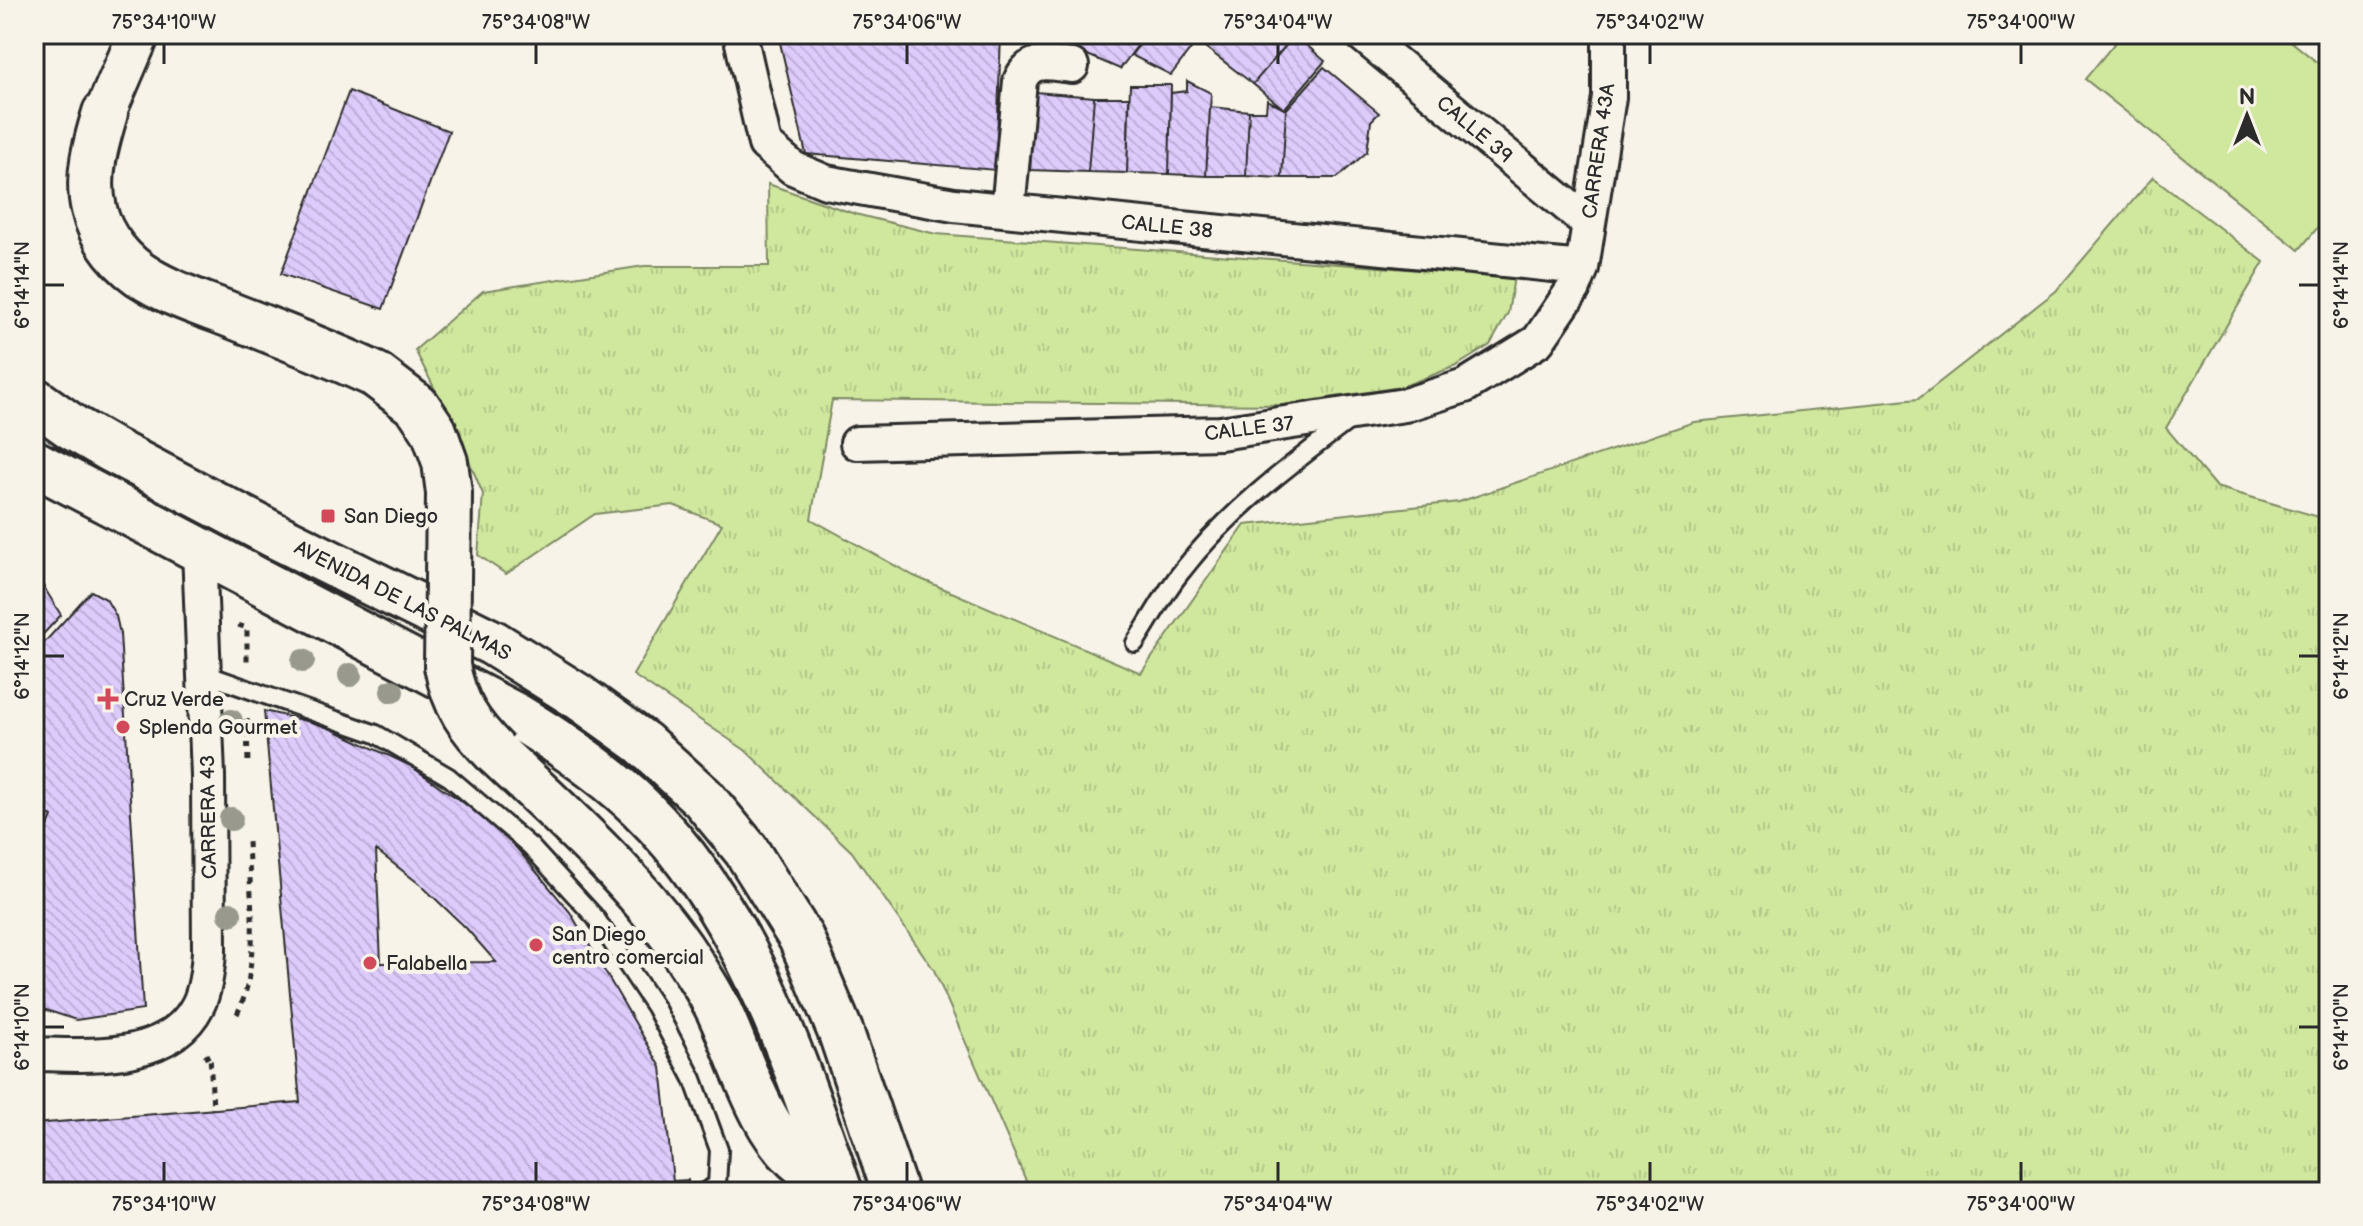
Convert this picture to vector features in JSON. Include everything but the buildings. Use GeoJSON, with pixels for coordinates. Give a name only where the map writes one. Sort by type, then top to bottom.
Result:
{"type":"FeatureCollection","features":[{"type":"Feature","properties":{"kind":"main road"},"geometry":{"type":"LineString","coordinates":[[105,113],[94,150],[94,210],[114,251],[128,265],[148,280],[191,300],[376,375],[418,407],[434,431],[445,462],[449,493],[447,641],[451,689],[461,711],[473,730],[578,829],[679,947],[718,1008],[765,1114],[784,1143],[804,1164],[838,1187]]}},
{"type":"Feature","properties":{"kind":"main road","name":"AVENIDA DE LAS PALMAS"},"geometry":{"type":"LineString","coordinates":[[34,400],[110,449],[274,535],[493,643],[579,697],[643,743],[703,798],[746,850],[801,938],[841,1033],[895,1192]]}},
{"type":"Feature","properties":{"kind":"main road"},"geometry":{"type":"LineString","coordinates":[[34,463],[518,717],[563,745],[639,806],[673,842],[709,890],[752,964],[790,1052],[838,1187]]}},
{"type":"Feature","properties":{"kind":"street"},"geometry":{"type":"LineString","coordinates":[[105,113],[139,34]]}},
{"type":"Feature","properties":{"kind":"street","name":"CALLE 38"},"geometry":{"type":"LineString","coordinates":[[740,34],[765,144],[793,168],[826,182],[954,205],[1582,268]]}},
{"type":"Feature","properties":{"kind":"street","name":"CALLE 39"},"geometry":{"type":"LineString","coordinates":[[1361,34],[1588,223]]}},
{"type":"Feature","properties":{"kind":"street","name":"CARRERA 43A"},"geometry":{"type":"LineString","coordinates":[[1582,268],[1609,97],[1609,34]]}},
{"type":"Feature","properties":{"kind":"street"},"geometry":{"type":"LineString","coordinates":[[1008,210],[1020,81],[1025,69],[1034,63],[1072,66]]}},
{"type":"Feature","properties":{"kind":"street","name":"CALLE 37"},"geometry":{"type":"LineString","coordinates":[[857,443],[1220,433],[1405,405],[1465,386],[1538,341],[1574,288],[1582,268]]}},
{"type":"Feature","properties":{"kind":"street","name":"CARRERA 43"},"geometry":{"type":"LineString","coordinates":[[34,1054],[88,1055],[145,1048],[181,1029],[198,1005],[207,975],[209,951],[205,674],[199,550]]}},
{"type":"Feature","properties":{"kind":"lane"},"geometry":{"type":"LineString","coordinates":[[1135,643],[1181,572],[1228,518],[1290,465],[1359,413]]}},
{"type":"Feature","properties":{"kind":"lane"},"geometry":{"type":"LineString","coordinates":[[205,674],[376,734],[449,777],[530,846],[595,917],[655,1007],[693,1079],[719,1150],[717,1185],[704,1192]]}},
{"type":"Feature","properties":{"kind":"path"},"geometry":{"type":"LineString","coordinates":[[198,1062],[210,1055],[213,1109]]}},
{"type":"Feature","properties":{"kind":"green space"},"geometry":{"type":"Polygon","coordinates":[[[2122,34],[2282,34],[2329,72],[2329,214],[2299,250],[2085,79],[2122,34]]]}},
{"type":"Feature","properties":{"kind":"green space"},"geometry":{"type":"Polygon","coordinates":[[[2153,177],[2264,262],[2166,428],[2216,487],[2329,520],[2329,1192],[1031,1192],[934,970],[852,852],[745,750],[633,675],[722,524],[673,505],[595,514],[506,574],[478,555],[483,494],[459,437],[415,350],[483,291],[644,266],[769,266],[768,184],[855,214],[936,234],[1514,277],[1508,313],[1490,345],[1456,366],[1401,387],[1282,405],[832,400],[811,519],[914,576],[1141,673],[1245,525],[1459,502],[1694,422],[1918,399],[2056,291],[2153,177]]]}},
{"type":"Feature","properties":{"kind":"place","name":"San Diego"},"geometry":{"type":"Point","coordinates":[328,516]}},
{"type":"Feature","properties":{"kind":"place","name":"Cruz Verde"},"geometry":{"type":"Point","coordinates":[108,699]}},
{"type":"Feature","properties":{"kind":"place","name":"Splenda Gourmet"},"geometry":{"type":"Point","coordinates":[123,727]}},
{"type":"Feature","properties":{"kind":"place","name":"San Diego centro comercial"},"geometry":{"type":"Point","coordinates":[536,945]}},
{"type":"Feature","properties":{"kind":"place","name":"Falabella"},"geometry":{"type":"Point","coordinates":[370,963]}}]}
